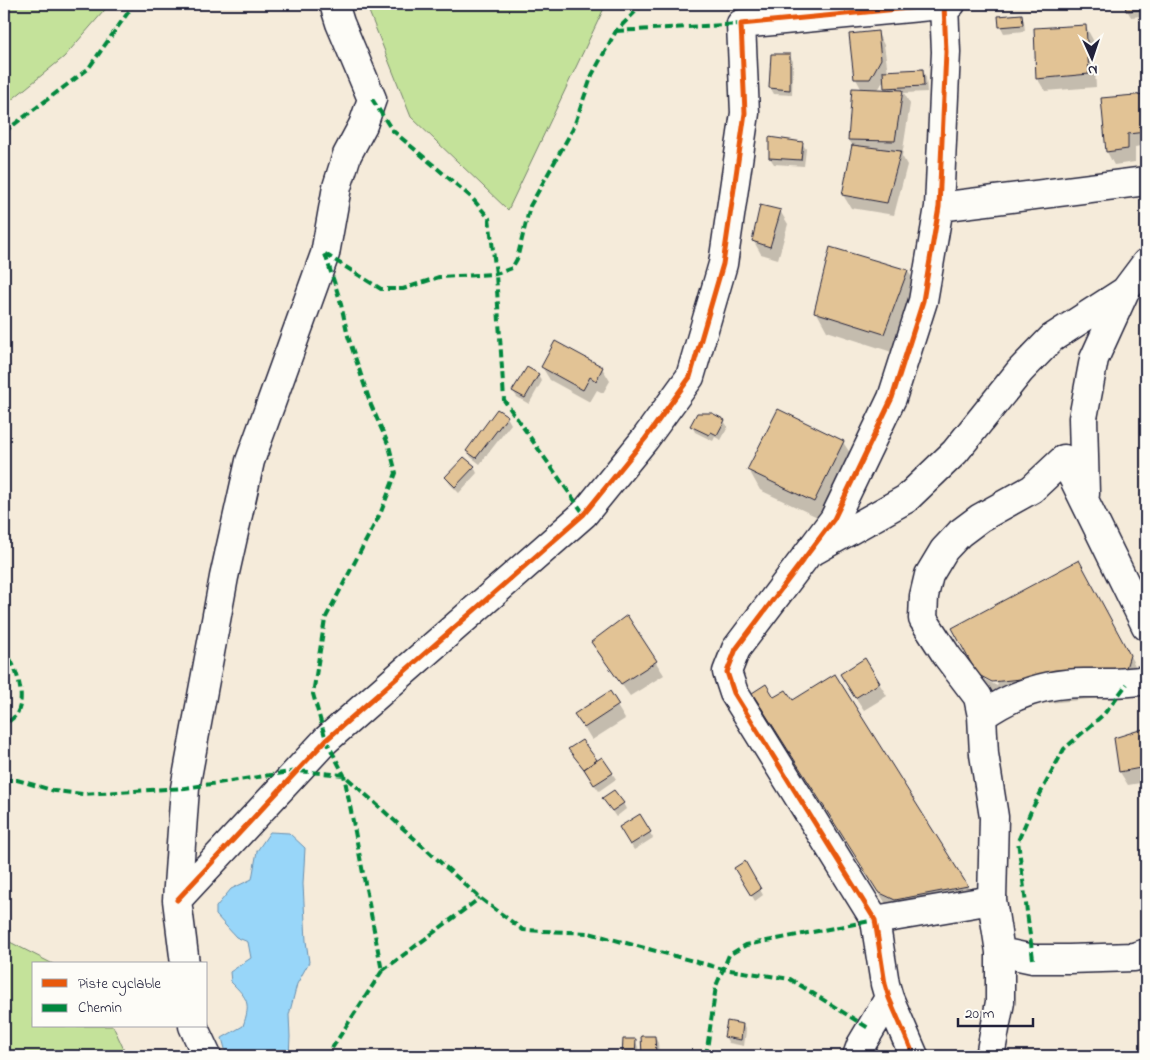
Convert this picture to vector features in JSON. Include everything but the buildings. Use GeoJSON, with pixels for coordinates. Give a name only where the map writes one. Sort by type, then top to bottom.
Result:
{"type":"FeatureCollection","features":[{"type":"Feature","properties":{"kind":"street"},"geometry":{"type":"LineString","coordinates":[[185,962],[177,900],[185,788],[224,578],[250,461],[326,254],[337,187],[347,155],[363,125],[372,99],[334,4]]}},
{"type":"Feature","properties":{"kind":"street"},"geometry":{"type":"LineString","coordinates":[[177,900],[326,740],[584,514],[645,439],[690,377],[723,264],[745,114],[741,24],[799,11],[947,4],[939,207],[923,301],[892,398],[834,518],[736,649],[727,672],[734,693],[875,920],[889,998],[914,1056]]}},
{"type":"Feature","properties":{"kind":"street"},"geometry":{"type":"LineString","coordinates":[[939,207],[1146,181]]}},
{"type":"Feature","properties":{"kind":"street"},"geometry":{"type":"LineString","coordinates":[[1085,503],[1083,418],[1094,359],[1126,291],[1146,264]]}},
{"type":"Feature","properties":{"kind":"street"},"geometry":{"type":"LineString","coordinates":[[807,554],[906,499],[955,452],[1020,371],[1052,338],[1126,291]]}},
{"type":"Feature","properties":{"kind":"street"},"geometry":{"type":"LineString","coordinates":[[990,1056],[1000,1002],[1000,952],[992,900],[994,817],[984,754],[982,716],[978,697],[947,656],[924,619],[924,596],[929,574],[944,550],[960,533],[980,518],[1032,489],[1064,459],[1146,626]]}},
{"type":"Feature","properties":{"kind":"street"},"geometry":{"type":"LineString","coordinates":[[982,716],[1016,695],[1039,688],[1082,683],[1127,684],[1146,680]]}},
{"type":"Feature","properties":{"kind":"street"},"geometry":{"type":"LineString","coordinates":[[875,920],[992,900]]}},
{"type":"Feature","properties":{"kind":"street"},"geometry":{"type":"LineString","coordinates":[[1000,952],[1033,958],[1070,959],[1134,957],[1146,953]]}},
{"type":"Feature","properties":{"kind":"street"},"geometry":{"type":"LineString","coordinates":[[857,1056],[861,1045],[889,998]]}},
{"type":"Feature","properties":{"kind":"street"},"geometry":{"type":"LineString","coordinates":[[194,1028],[207,1056]]}},
{"type":"Feature","properties":{"kind":"green space"},"geometry":{"type":"Polygon","coordinates":[[[4,4],[110,4],[64,57],[4,106],[4,4]]]}},
{"type":"Feature","properties":{"kind":"green space"},"geometry":{"type":"Polygon","coordinates":[[[366,4],[606,4],[508,210],[411,117],[366,4]]]}},
{"type":"Feature","properties":{"kind":"green space"},"geometry":{"type":"Polygon","coordinates":[[[4,939],[49,962],[32,962],[32,1028],[114,1028],[127,1056],[4,1056],[4,939]]]}},
{"type":"Feature","properties":{"kind":"water"},"geometry":{"type":"Polygon","coordinates":[[[270,832],[289,833],[305,848],[303,884],[309,962],[297,984],[289,1015],[289,1056],[227,1056],[222,1038],[243,1026],[247,1012],[244,997],[231,982],[230,972],[251,958],[248,942],[236,937],[216,915],[216,907],[231,889],[252,879],[257,851],[270,832]]]}},
{"type":"Feature","properties":{"kind":"marked path"},"geometry":{"type":"LineString","coordinates":[[4,132],[88,69],[134,4]]}},
{"type":"Feature","properties":{"kind":"marked path"},"geometry":{"type":"LineString","coordinates":[[325,254],[381,289],[403,289],[439,277],[496,274],[512,268],[517,259],[530,206],[573,129],[592,75],[616,31],[643,4]]}},
{"type":"Feature","properties":{"kind":"marked path"},"geometry":{"type":"LineString","coordinates":[[616,31],[741,24]]}},
{"type":"Feature","properties":{"kind":"marked path"},"geometry":{"type":"LineString","coordinates":[[372,99],[392,130],[471,197],[489,218],[496,274],[504,400],[584,514]]}},
{"type":"Feature","properties":{"kind":"marked path"},"geometry":{"type":"LineString","coordinates":[[325,254],[340,300],[348,336],[371,405],[389,446],[396,473],[381,512],[325,619],[313,694],[326,740],[344,775],[382,971],[327,1056]]}},
{"type":"Feature","properties":{"kind":"marked path"},"geometry":{"type":"LineString","coordinates":[[4,649],[16,672],[21,699],[16,715],[4,725]]}},
{"type":"Feature","properties":{"kind":"marked path"},"geometry":{"type":"LineString","coordinates":[[1033,959],[1018,841],[1031,811],[1064,749],[1104,714],[1127,684]]}},
{"type":"Feature","properties":{"kind":"marked path"},"geometry":{"type":"LineString","coordinates":[[4,780],[17,780],[55,791],[83,794],[185,788],[297,771],[344,775],[480,898],[523,930],[589,933],[723,969],[790,979],[870,1029]]}},
{"type":"Feature","properties":{"kind":"marked path"},"geometry":{"type":"LineString","coordinates":[[382,971],[480,898]]}},
{"type":"Feature","properties":{"kind":"marked path"},"geometry":{"type":"LineString","coordinates":[[706,1056],[716,986],[729,955],[746,945],[875,920]]}},
{"type":"Feature","properties":{"kind":"cycle path"},"geometry":{"type":"LineString","coordinates":[[177,900],[326,740],[584,514],[645,439],[690,377],[723,264],[745,113],[741,24],[951,4]]}},
{"type":"Feature","properties":{"kind":"cycle path"},"geometry":{"type":"LineString","coordinates":[[914,1056],[889,998],[875,920],[734,693],[727,672],[736,649],[834,519],[892,398],[923,301],[939,207],[946,52],[944,5]]}}]}
